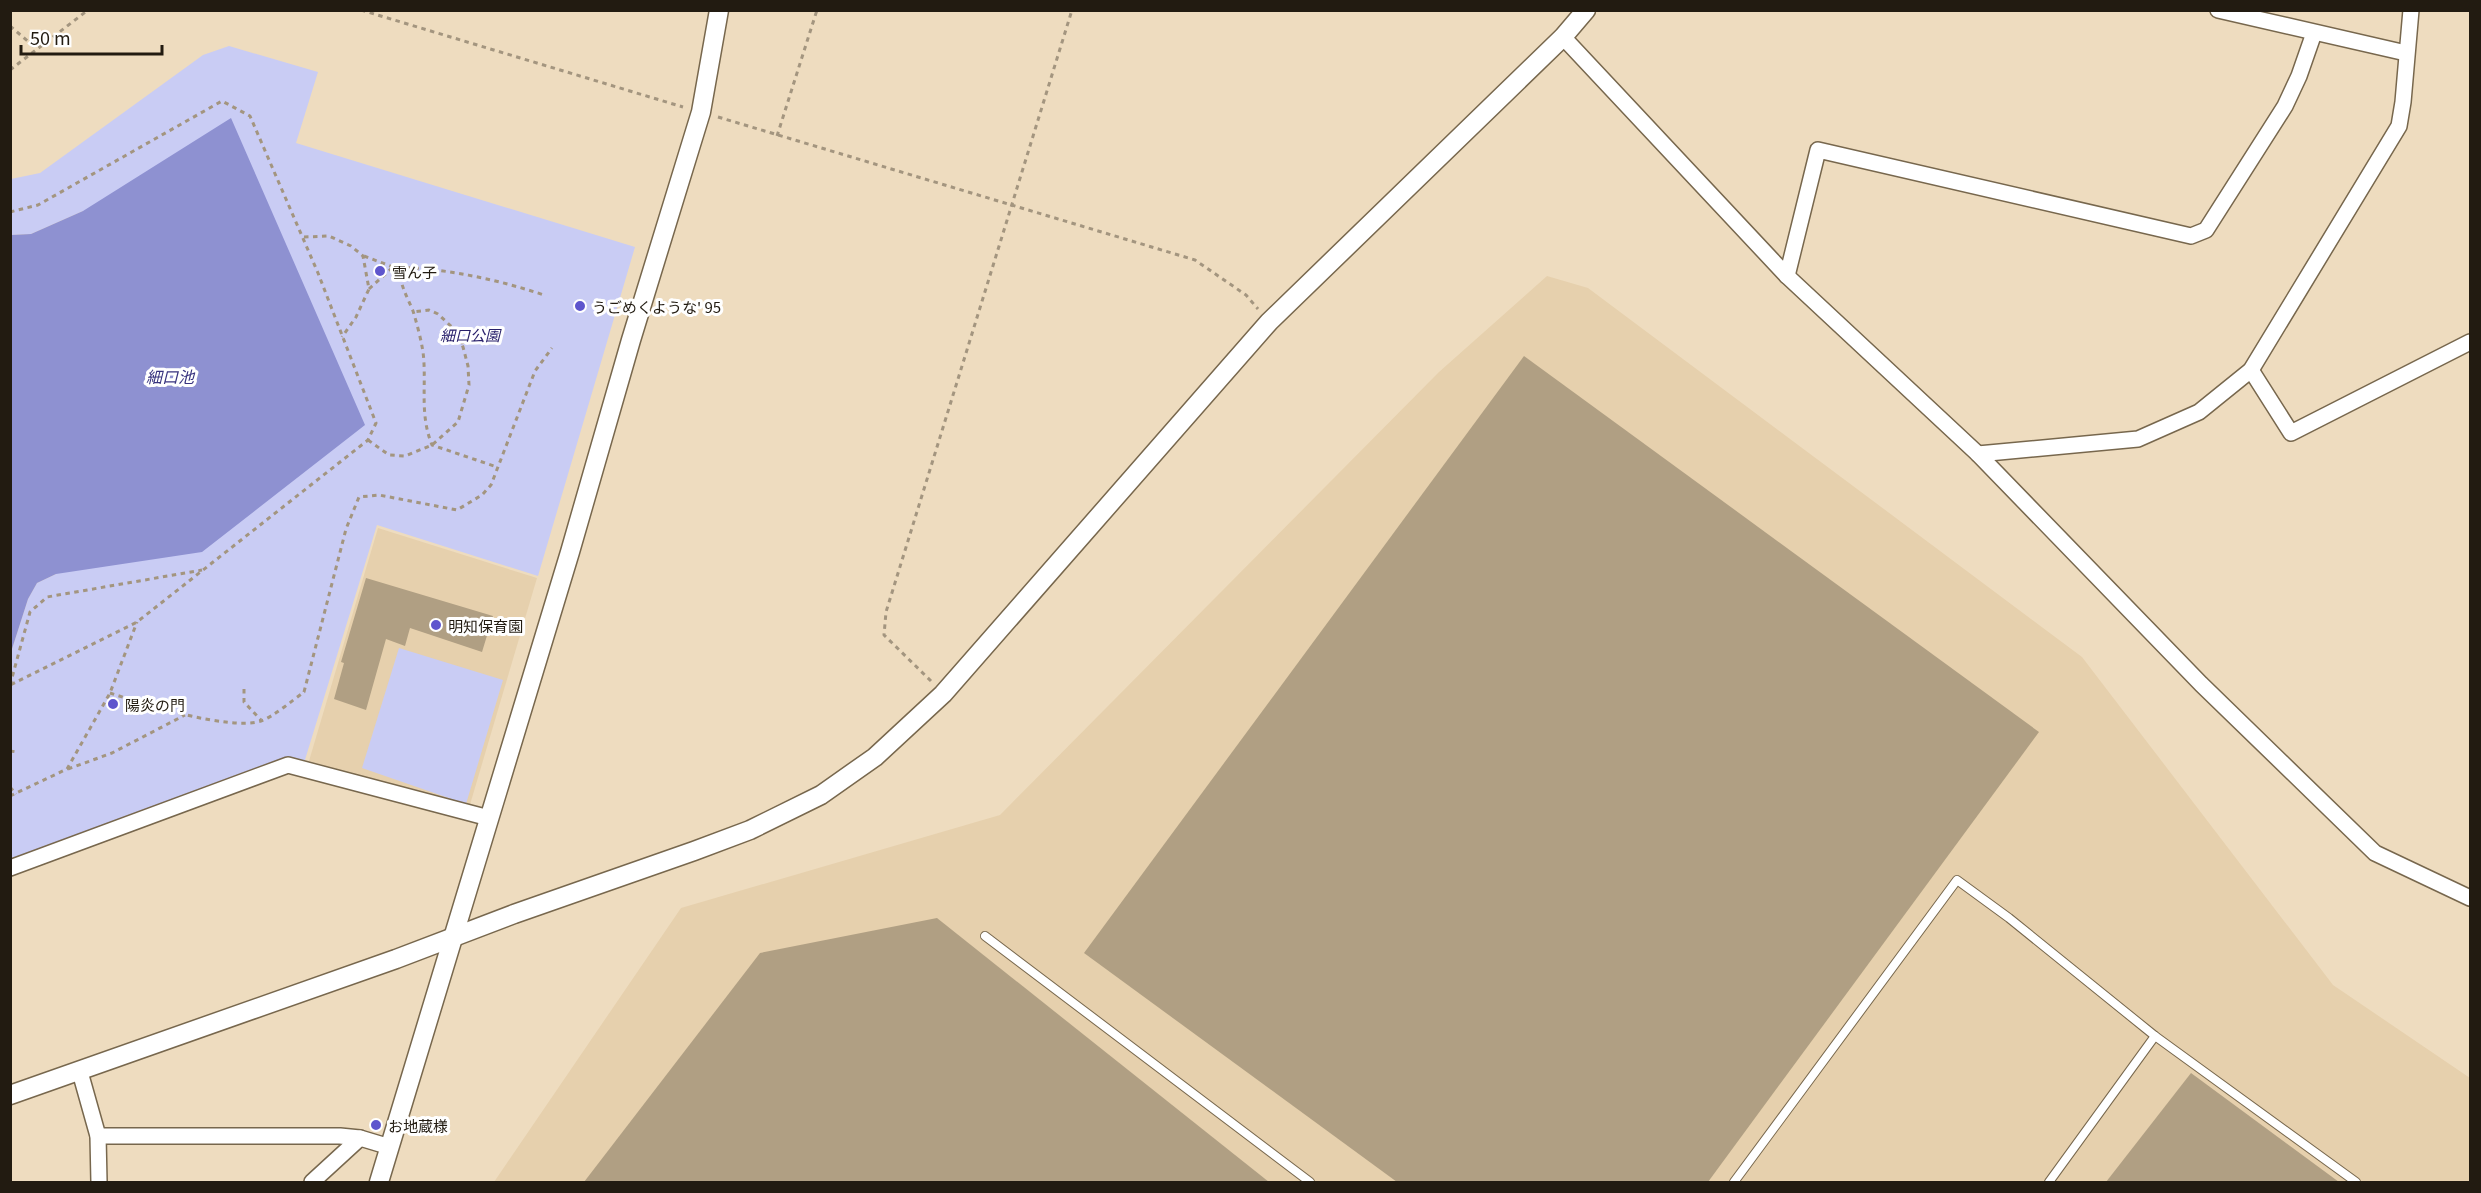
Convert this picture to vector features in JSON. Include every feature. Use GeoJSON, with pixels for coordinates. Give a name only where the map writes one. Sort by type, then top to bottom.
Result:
{"type":"FeatureCollection","features":[{"type":"Feature","properties":{"kind":"street"},"geometry":{"type":"LineString","coordinates":[[379,1182],[570,552],[630,340],[701,112],[719,10]]}},
{"type":"Feature","properties":{"kind":"street"},"geometry":{"type":"LineString","coordinates":[[10,1095],[80,1072],[750,830],[811,800],[875,757],[943,694],[1269,322],[1563,37],[1586,10]]}},
{"type":"Feature","properties":{"kind":"street"},"geometry":{"type":"LineString","coordinates":[[2218,10],[2406,53]]}},
{"type":"Feature","properties":{"kind":"street"},"geometry":{"type":"LineString","coordinates":[[1978,454],[2138,438],[2199,412],[2251,370],[2399,126],[2411,10]]}},
{"type":"Feature","properties":{"kind":"street"},"geometry":{"type":"LineString","coordinates":[[1787,276],[1818,150],[2191,236],[2206,230],[2284,106],[2300,76],[2314,33]]}},
{"type":"Feature","properties":{"kind":"street"},"geometry":{"type":"LineString","coordinates":[[1563,37],[1787,276],[1978,454],[2201,684],[2375,853],[2470,898]]}},
{"type":"Feature","properties":{"kind":"street"},"geometry":{"type":"LineString","coordinates":[[2251,370],[2291,433],[2470,342]]}},
{"type":"Feature","properties":{"kind":"street"},"geometry":{"type":"LineString","coordinates":[[10,868],[288,765],[489,818]]}},
{"type":"Feature","properties":{"kind":"street"},"geometry":{"type":"LineString","coordinates":[[80,1072],[98,1136],[99,1182]]}},
{"type":"Feature","properties":{"kind":"street"},"geometry":{"type":"LineString","coordinates":[[98,1136],[340,1136],[360,1138],[390,1147]]}},
{"type":"Feature","properties":{"kind":"street"},"geometry":{"type":"LineString","coordinates":[[312,1182],[360,1138]]}},
{"type":"Feature","properties":{"kind":"lane"},"geometry":{"type":"LineString","coordinates":[[1734,1182],[1957,880],[2009,918],[2155,1036],[2356,1182]]}},
{"type":"Feature","properties":{"kind":"lane"},"geometry":{"type":"LineString","coordinates":[[985,936],[1310,1182]]}},
{"type":"Feature","properties":{"kind":"lane"},"geometry":{"type":"LineString","coordinates":[[2049,1182],[2155,1036]]}},
{"type":"Feature","properties":{"kind":"path"},"geometry":{"type":"LineString","coordinates":[[10,70],[87,10]]}},
{"type":"Feature","properties":{"kind":"path"},"geometry":{"type":"LineString","coordinates":[[361,10],[642,97],[701,112],[1195,260],[1246,295],[1269,322]]}},
{"type":"Feature","properties":{"kind":"path"},"geometry":{"type":"LineString","coordinates":[[777,136],[817,10]]}},
{"type":"Feature","properties":{"kind":"path"},"geometry":{"type":"LineString","coordinates":[[943,694],[884,635],[886,612],[1072,10]]}},
{"type":"Feature","properties":{"kind":"path"},"geometry":{"type":"LineString","coordinates":[[10,26],[37,49]]}},
{"type":"Feature","properties":{"kind":"path"},"geometry":{"type":"LineString","coordinates":[[10,212],[38,205],[222,101],[250,116],[303,237],[376,423],[368,440],[137,622],[10,685]]}},
{"type":"Feature","properties":{"kind":"path"},"geometry":{"type":"LineString","coordinates":[[303,237],[329,236],[351,246],[363,256],[393,267],[426,268],[505,282],[544,295]]}},
{"type":"Feature","properties":{"kind":"path"},"geometry":{"type":"LineString","coordinates":[[363,256],[369,289]]}},
{"type":"Feature","properties":{"kind":"path"},"geometry":{"type":"LineString","coordinates":[[342,337],[356,317],[369,289],[393,267]]}},
{"type":"Feature","properties":{"kind":"path"},"geometry":{"type":"LineString","coordinates":[[400,267],[399,278],[413,312],[423,354],[422,400],[427,433],[432,444],[497,467]]}},
{"type":"Feature","properties":{"kind":"path"},"geometry":{"type":"LineString","coordinates":[[368,440],[389,455],[405,456],[432,444],[459,422],[469,385],[468,366],[461,343],[454,329],[438,314],[429,310],[413,312]]}},
{"type":"Feature","properties":{"kind":"path"},"geometry":{"type":"LineString","coordinates":[[461,343],[476,339]]}},
{"type":"Feature","properties":{"kind":"path"},"geometry":{"type":"LineString","coordinates":[[110,693],[186,715],[231,722],[261,721],[304,692],[346,529],[359,497],[379,495],[457,510],[482,495],[491,485],[535,371],[552,348]]}},
{"type":"Feature","properties":{"kind":"path"},"geometry":{"type":"LineString","coordinates":[[10,685],[30,612],[47,597],[203,570]]}},
{"type":"Feature","properties":{"kind":"path"},"geometry":{"type":"LineString","coordinates":[[67,770],[110,693],[137,622]]}},
{"type":"Feature","properties":{"kind":"path"},"geometry":{"type":"LineString","coordinates":[[244,689],[244,702],[261,721]]}},
{"type":"Feature","properties":{"kind":"path"},"geometry":{"type":"LineString","coordinates":[[10,796],[67,770],[112,753],[186,715]]}},
{"type":"Feature","properties":{"kind":"path"},"geometry":{"type":"LineString","coordinates":[[10,752],[17,752]]}},
{"type":"Feature","properties":{"kind":"path"},"geometry":{"type":"LineString","coordinates":[[10,787],[16,794]]}},
{"type":"Feature","properties":{"kind":"shaded area"},"geometry":{"type":"Polygon","coordinates":[[[1547,276],[1588,288],[2082,657],[2333,985],[2470,1078],[2470,1182],[494,1182],[681,908],[1000,815],[1439,372],[1547,276]]]}},
{"type":"Feature","properties":{"kind":"shaded area","name":"明知保育園"},"geometry":{"type":"Polygon","coordinates":[[[378,528],[537,578],[469,808],[309,761],[378,528]]]}},
{"type":"Feature","properties":{"kind":"green space","name":"細口公園"},"geometry":{"type":"Polygon","coordinates":[[[229,46],[318,72],[296,143],[635,247],[538,576],[377,525],[304,763],[131,815],[11,859],[11,652],[28,599],[37,583],[56,574],[83,211],[31,234],[11,235],[11,179],[40,173],[203,55],[229,46]]]}},
{"type":"Feature","properties":{"kind":"green space"},"geometry":{"type":"Polygon","coordinates":[[[399,648],[503,680],[466,804],[362,768],[399,648]]]}},
{"type":"Feature","properties":{"kind":"water","name":"細口池"},"geometry":{"type":"Polygon","coordinates":[[[231,118],[365,425],[202,552],[56,574],[37,583],[28,599],[11,652],[11,235],[31,234],[83,211],[231,118]]]}},
{"type":"Feature","properties":{"kind":"building"},"geometry":{"type":"Polygon","coordinates":[[[1524,356],[2039,732],[1708,1182],[1397,1182],[1084,953],[1524,356]]]}},
{"type":"Feature","properties":{"kind":"building"},"geometry":{"type":"Polygon","coordinates":[[[366,578],[493,616],[482,652],[410,628],[405,646],[386,639],[366,710],[334,699],[344,663],[341,662],[366,578]]]}},
{"type":"Feature","properties":{"kind":"building"},"geometry":{"type":"Polygon","coordinates":[[[937,918],[1269,1182],[584,1182],[760,953],[937,918]]]}},
{"type":"Feature","properties":{"kind":"building"},"geometry":{"type":"Polygon","coordinates":[[[2191,1073],[2339,1182],[2106,1182],[2191,1073]]]}},
{"type":"Feature","properties":{"kind":"place","name":"雪ん子"},"geometry":{"type":"Point","coordinates":[380,271]}},
{"type":"Feature","properties":{"kind":"place","name":"うごめくような' 95"},"geometry":{"type":"Point","coordinates":[580,306]}},
{"type":"Feature","properties":{"kind":"place","name":"明知保育園"},"geometry":{"type":"Point","coordinates":[436,625]}},
{"type":"Feature","properties":{"kind":"place","name":"陽炎の門"},"geometry":{"type":"Point","coordinates":[113,704]}},
{"type":"Feature","properties":{"kind":"place","name":"お地蔵様"},"geometry":{"type":"Point","coordinates":[376,1125]}}]}
